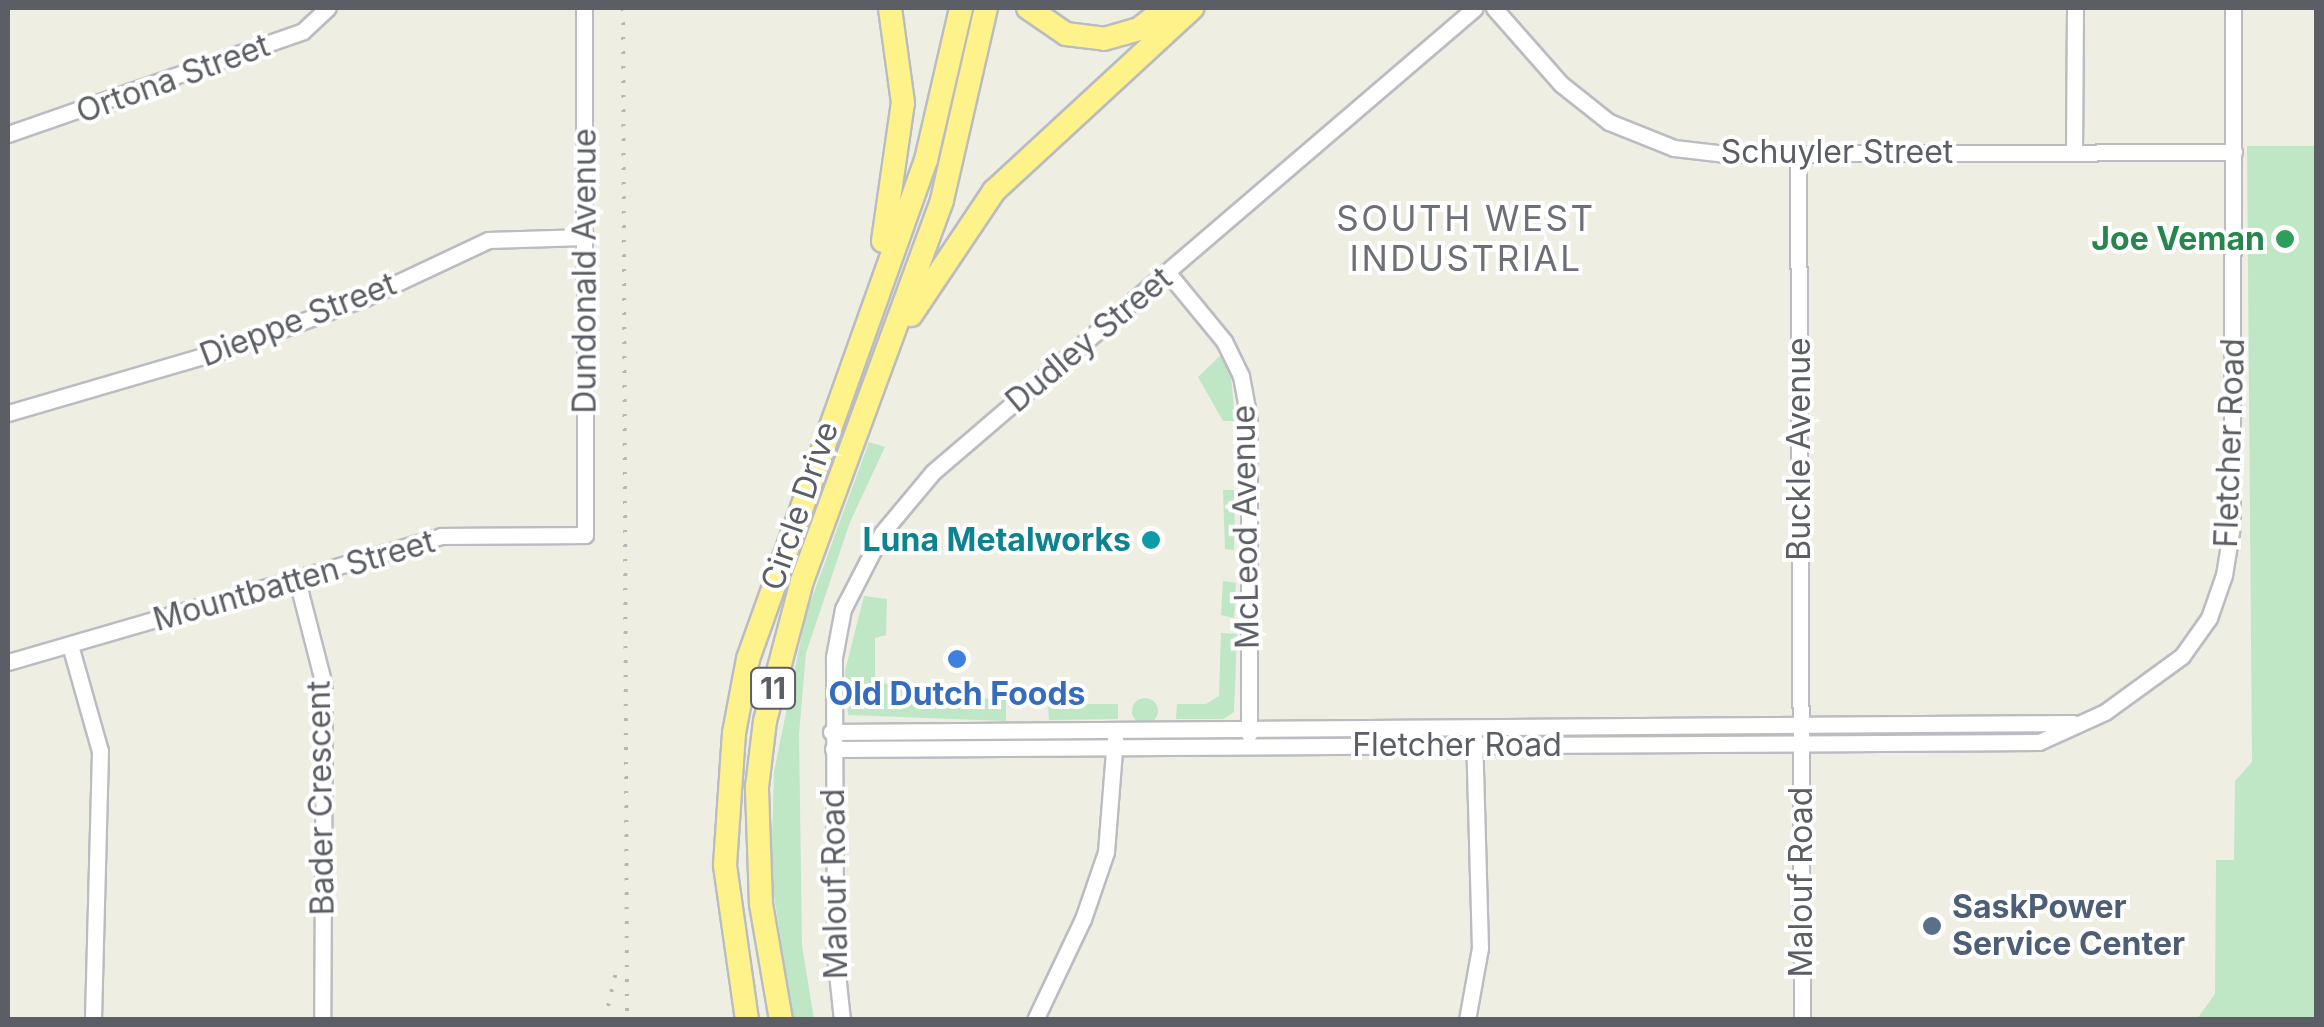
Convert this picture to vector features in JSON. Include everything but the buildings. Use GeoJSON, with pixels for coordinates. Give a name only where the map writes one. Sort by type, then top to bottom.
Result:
{"type":"FeatureCollection","features":[{"type":"Feature","properties":{"kind":"highway"},"geometry":{"type":"LineString","coordinates":[[875,290],[902,104],[890,8]]}},
{"type":"Feature","properties":{"kind":"highway","name":"Circle Drive"},"geometry":{"type":"LineString","coordinates":[[747,1020],[725,865],[734,732],[748,659],[875,290],[926,160],[961,8]]}},
{"type":"Feature","properties":{"kind":"highway","name":"Circle Drive"},"geometry":{"type":"LineString","coordinates":[[781,1020],[760,904],[757,788],[765,720],[802,582],[946,186],[986,8]]}},
{"type":"Feature","properties":{"kind":"highway"},"geometry":{"type":"LineString","coordinates":[[1028,8],[1066,34],[1104,39],[1139,29],[1166,8]]}},
{"type":"Feature","properties":{"kind":"highway"},"geometry":{"type":"LineString","coordinates":[[879,369],[949,250],[994,191],[1192,8]]}},
{"type":"Feature","properties":{"kind":"street","name":"Ortona Street"},"geometry":{"type":"LineString","coordinates":[[8,134],[303,31],[328,8]]}},
{"type":"Feature","properties":{"kind":"street","name":"Dundonald Avenue"},"geometry":{"type":"LineString","coordinates":[[584,8],[585,535]]}},
{"type":"Feature","properties":{"kind":"street","name":"Dudley Street"},"geometry":{"type":"LineString","coordinates":[[832,741],[843,610],[889,523],[934,472],[1475,8]]}},
{"type":"Feature","properties":{"kind":"street","name":"Schuyler Street"},"geometry":{"type":"LineString","coordinates":[[1494,8],[1561,84],[1610,122],[1674,148],[1798,154],[2234,152]]}},
{"type":"Feature","properties":{"kind":"street"},"geometry":{"type":"LineString","coordinates":[[2074,152],[2075,8]]}},
{"type":"Feature","properties":{"kind":"street","name":"Fletcher Road"},"geometry":{"type":"LineString","coordinates":[[1249,736],[1475,745],[2077,723],[2150,685],[2182,656],[2209,618],[2224,575],[2232,526],[2233,8]]}},
{"type":"Feature","properties":{"kind":"street","name":"Buckle Avenue"},"geometry":{"type":"LineString","coordinates":[[1798,154],[1800,736]]}},
{"type":"Feature","properties":{"kind":"street","name":"Dieppe Street"},"geometry":{"type":"LineString","coordinates":[[8,414],[234,348],[365,298],[488,240],[586,237]]}},
{"type":"Feature","properties":{"kind":"street","name":"McLeod Avenue"},"geometry":{"type":"LineString","coordinates":[[1168,273],[1224,341],[1241,376],[1250,419],[1249,736]]}},
{"type":"Feature","properties":{"kind":"street","name":"Mountbatten Street"},"geometry":{"type":"LineString","coordinates":[[8,662],[441,536],[585,535]]}},
{"type":"Feature","properties":{"kind":"street","name":"Bader Crescent"},"geometry":{"type":"LineString","coordinates":[[297,580],[324,685],[322,1020]]}},
{"type":"Feature","properties":{"kind":"street"},"geometry":{"type":"LineString","coordinates":[[70,645],[100,751],[94,1020]]}},
{"type":"Feature","properties":{"kind":"street"},"geometry":{"type":"LineString","coordinates":[[1466,1020],[1480,948],[1474,726]]}},
{"type":"Feature","properties":{"kind":"street","name":"Fletcher Road"},"geometry":{"type":"LineString","coordinates":[[832,741],[1249,736],[1474,726],[1800,736]]}},
{"type":"Feature","properties":{"kind":"street","name":"Malouf Road"},"geometry":{"type":"LineString","coordinates":[[1800,736],[1802,1020]]}},
{"type":"Feature","properties":{"kind":"street"},"geometry":{"type":"LineString","coordinates":[[1035,1020],[1083,919],[1106,852],[1115,737]]}},
{"type":"Feature","properties":{"kind":"street","name":"Malouf Road"},"geometry":{"type":"LineString","coordinates":[[832,741],[834,956],[842,1020]]}},
{"type":"Feature","properties":{"kind":"green space"},"geometry":{"type":"Polygon","coordinates":[[[2247,146],[2316,146],[2316,1019],[2197,1019],[2215,994],[2216,860],[2234,860],[2235,781],[2252,762],[2247,146]]]}},
{"type":"Feature","properties":{"kind":"green space"},"geometry":{"type":"Polygon","coordinates":[[[1222,354],[1231,376],[1235,421],[1223,421],[1198,377],[1222,354]]]}},
{"type":"Feature","properties":{"kind":"green space"},"geometry":{"type":"Polygon","coordinates":[[[869,442],[885,447],[850,522],[806,653],[799,734],[802,946],[814,1019],[793,1020],[771,876],[774,772],[806,614],[869,442]]]}},
{"type":"Feature","properties":{"kind":"green space"},"geometry":{"type":"Polygon","coordinates":[[[1223,490],[1235,490],[1234,550],[1225,549],[1223,490]]]}},
{"type":"Feature","properties":{"kind":"green space"},"geometry":{"type":"Polygon","coordinates":[[[1223,581],[1236,583],[1234,618],[1221,615],[1223,581]]]}},
{"type":"Feature","properties":{"kind":"green space"},"geometry":{"type":"Polygon","coordinates":[[[864,596],[887,599],[886,635],[875,638],[875,683],[920,686],[922,700],[1006,698],[1006,721],[848,715],[845,671],[864,596]]]}},
{"type":"Feature","properties":{"kind":"green space"},"geometry":{"type":"Polygon","coordinates":[[[1221,633],[1237,634],[1234,712],[1223,719],[1176,719],[1177,704],[1206,704],[1219,696],[1221,633]]]}},
{"type":"Feature","properties":{"kind":"green space"},"geometry":{"type":"Polygon","coordinates":[[[1145,698],[1154,702],[1158,711],[1154,720],[1145,724],[1136,720],[1132,711],[1136,702],[1145,698]]]}},
{"type":"Feature","properties":{"kind":"green space"},"geometry":{"type":"Polygon","coordinates":[[[1048,704],[1118,704],[1118,719],[1049,720],[1048,704]]]}},
{"type":"Feature","properties":{"kind":"railway"},"geometry":{"type":"LineString","coordinates":[[623,8],[627,1020]]}},
{"type":"Feature","properties":{"kind":"railway"},"geometry":{"type":"LineString","coordinates":[[605,1020],[616,971]]}},
{"type":"Feature","properties":{"kind":"place","name":"Joe Veman"},"geometry":{"type":"Point","coordinates":[2285,239]}},
{"type":"Feature","properties":{"kind":"place","name":"Luna Metalworks"},"geometry":{"type":"Point","coordinates":[1151,540]}},
{"type":"Feature","properties":{"kind":"place","name":"Old Dutch Foods"},"geometry":{"type":"Point","coordinates":[957,659]}},
{"type":"Feature","properties":{"kind":"place","name":"SaskPower Service Center"},"geometry":{"type":"Point","coordinates":[1932,926]}},
{"type":"Feature","properties":{"kind":"district","name":"SOUTH WEST INDUSTRIAL"},"geometry":{"type":"Point","coordinates":[1466,238]}}]}
